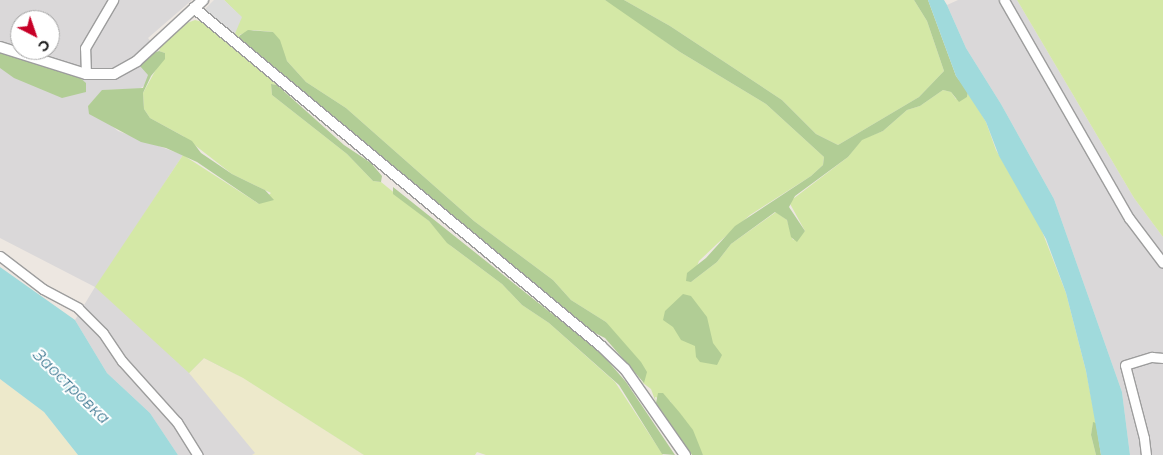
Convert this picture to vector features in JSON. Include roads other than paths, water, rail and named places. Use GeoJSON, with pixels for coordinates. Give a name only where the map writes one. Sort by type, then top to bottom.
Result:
{"type":"FeatureCollection","features":[{"type":"Feature","properties":{"kind":"street"},"geometry":{"type":"LineString","coordinates":[[86,74],[85,48],[113,0]]}},
{"type":"Feature","properties":{"kind":"street"},"geometry":{"type":"LineString","coordinates":[[0,47],[86,74],[102,76],[124,69],[203,0]]}},
{"type":"Feature","properties":{"kind":"street"},"geometry":{"type":"LineString","coordinates":[[1004,0],[1129,218],[1163,263]]}},
{"type":"Feature","properties":{"kind":"street"},"geometry":{"type":"LineString","coordinates":[[194,8],[601,346],[635,383],[685,455]]}},
{"type":"Feature","properties":{"kind":"street"},"geometry":{"type":"LineString","coordinates":[[0,256],[43,289],[78,308],[103,333],[122,361],[177,422],[198,455]]}},
{"type":"Feature","properties":{"kind":"street"},"geometry":{"type":"LineString","coordinates":[[1146,455],[1144,438],[1125,365],[1152,357],[1163,358]]}},
{"type":"Feature","properties":{"kind":"water"},"geometry":{"type":"Polygon","coordinates":[[[928,0],[944,0],[966,48],[1001,104],[1054,199],[1122,392],[1130,455],[1101,455],[1086,371],[1066,293],[1046,239],[999,156],[986,122],[956,76],[928,0]]]}},
{"type":"Feature","properties":{"kind":"water","name":"Заостровка"},"geometry":{"type":"Polygon","coordinates":[[[0,267],[75,320],[107,373],[150,413],[178,455],[78,455],[44,412],[0,379],[0,267]]]}}]}
